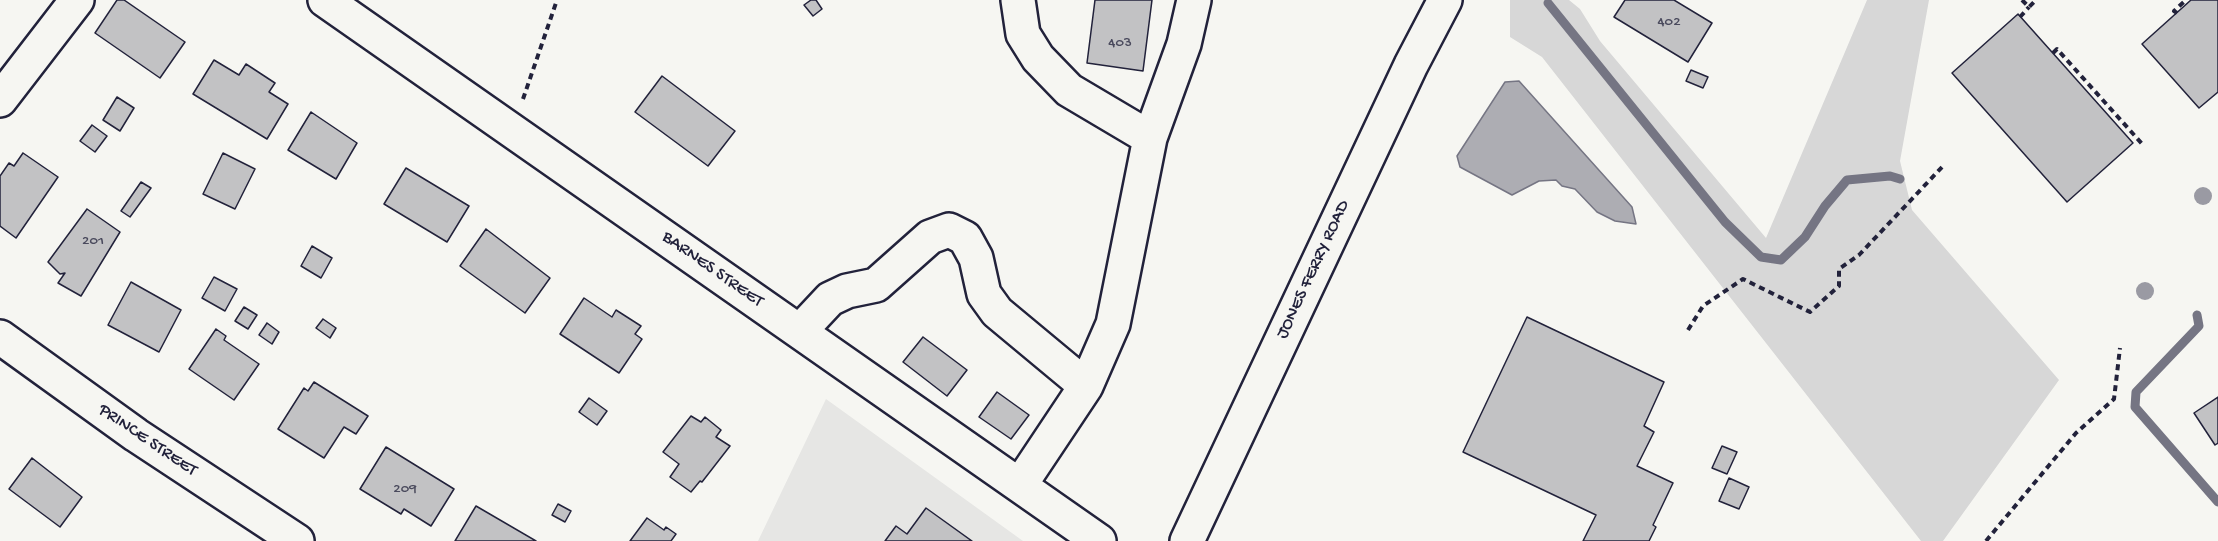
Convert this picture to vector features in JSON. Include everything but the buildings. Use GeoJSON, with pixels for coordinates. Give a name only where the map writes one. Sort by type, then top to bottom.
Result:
{"type":"FeatureCollection","features":[{"type":"Feature","properties":{"kind":"street"},"geometry":{"type":"LineString","coordinates":[[0,100],[76,0]]}},
{"type":"Feature","properties":{"kind":"street","name":"BARNES STREET"},"geometry":{"type":"LineString","coordinates":[[325,0],[1099,541]]}},
{"type":"Feature","properties":{"kind":"street"},"geometry":{"type":"LineString","coordinates":[[1018,0],[1023,34],[1038,57],[1061,82],[1069,90],[1150,138]]}},
{"type":"Feature","properties":{"kind":"street"},"geometry":{"type":"LineString","coordinates":[[1020,485],[1086,386],[1113,324],[1150,138],[1184,44],[1194,0]]}},
{"type":"Feature","properties":{"kind":"street","name":"JONES FERRY ROAD"},"geometry":{"type":"LineString","coordinates":[[1187,541],[1411,65],[1445,0]]}},
{"type":"Feature","properties":{"kind":"street"},"geometry":{"type":"LineString","coordinates":[[800,331],[830,299],[847,291],[876,285],[930,237],[949,230],[965,238],[976,258],[984,294],[998,312],[1086,386]]}},
{"type":"Feature","properties":{"kind":"street","name":"PRINCE STREET"},"geometry":{"type":"LineString","coordinates":[[0,337],[136,435],[297,541]]}},
{"type":"Feature","properties":{"kind":"path"},"geometry":{"type":"LineString","coordinates":[[513,131],[557,0]]}},
{"type":"Feature","properties":{"kind":"path"},"geometry":{"type":"LineString","coordinates":[[2022,0],[2029,7]]}},
{"type":"Feature","properties":{"kind":"path"},"geometry":{"type":"LineString","coordinates":[[2020,17],[2036,0]]}},
{"type":"Feature","properties":{"kind":"path"},"geometry":{"type":"LineString","coordinates":[[2177,13],[2174,11],[2187,0]]}},
{"type":"Feature","properties":{"kind":"path"},"geometry":{"type":"LineString","coordinates":[[2052,53],[2057,49],[2144,146]]}},
{"type":"Feature","properties":{"kind":"path"},"geometry":{"type":"LineString","coordinates":[[1688,330],[1703,306],[1743,279],[1810,312],[1839,286],[1839,269],[1859,255],[1944,165]]}},
{"type":"Feature","properties":{"kind":"path"},"geometry":{"type":"LineString","coordinates":[[1986,541],[2076,434],[2114,399],[2120,348]]}},
{"type":"Feature","properties":{"kind":"shaded area"},"geometry":{"type":"Polygon","coordinates":[[[1510,0],[1569,0],[1580,9],[1600,41],[1766,238],[1867,0],[1929,0],[1900,161],[1912,210],[2059,380],[1943,541],[1921,541],[1542,57],[1510,37],[1510,0]]]}},
{"type":"Feature","properties":{"kind":"shaded area"},"geometry":{"type":"Polygon","coordinates":[[[1519,81],[1632,207],[1636,224],[1615,221],[1597,212],[1575,189],[1562,186],[1556,180],[1539,181],[1512,195],[1460,167],[1457,156],[1505,82],[1519,81]]]}},
{"type":"Feature","properties":{"kind":"shaded area"},"geometry":{"type":"Polygon","coordinates":[[[826,399],[1023,541],[758,541],[826,399]]]}},
{"type":"Feature","properties":{"kind":"waterway"},"geometry":{"type":"LineString","coordinates":[[1548,3],[1725,222],[1761,257],[1781,260],[1805,237],[1825,206],[1847,180],[1890,176],[1900,179]]}},
{"type":"Feature","properties":{"kind":"waterway"},"geometry":{"type":"LineString","coordinates":[[2197,315],[2199,326],[2136,392],[2135,407],[2218,502]]}}]}
